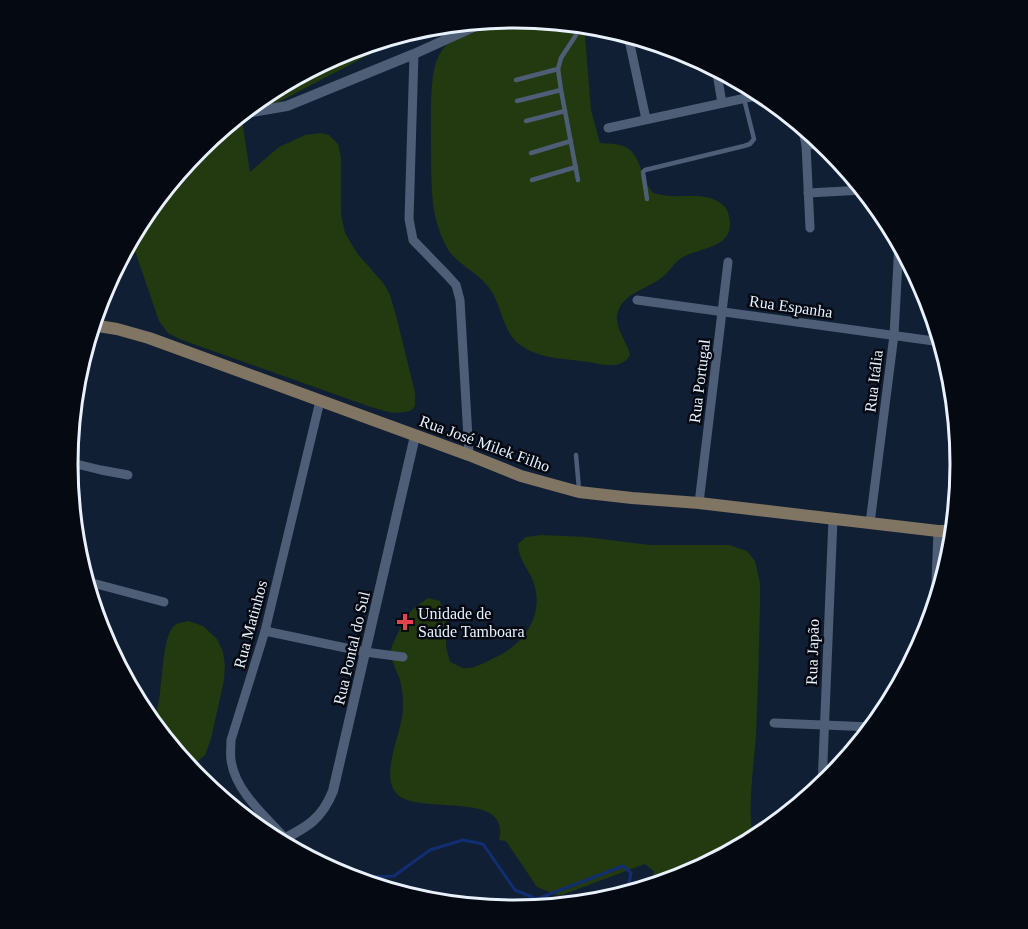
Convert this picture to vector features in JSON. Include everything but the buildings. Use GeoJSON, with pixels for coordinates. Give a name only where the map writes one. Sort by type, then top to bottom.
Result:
{"type":"FeatureCollection","features":[{"type":"Feature","properties":{"kind":"main road","name":"Rua José Milek Filho"},"geometry":{"type":"LineString","coordinates":[[100,326],[149,338],[521,476],[579,492],[945,531]]}},
{"type":"Feature","properties":{"kind":"street"},"geometry":{"type":"LineString","coordinates":[[260,111],[287,106],[463,31]]}},
{"type":"Feature","properties":{"kind":"street"},"geometry":{"type":"LineString","coordinates":[[630,44],[646,119]]}},
{"type":"Feature","properties":{"kind":"street"},"geometry":{"type":"LineString","coordinates":[[414,54],[409,219],[413,240],[456,285],[460,300],[469,455]]}},
{"type":"Feature","properties":{"kind":"street"},"geometry":{"type":"LineString","coordinates":[[718,79],[722,103]]}},
{"type":"Feature","properties":{"kind":"street"},"geometry":{"type":"LineString","coordinates":[[608,128],[749,98]]}},
{"type":"Feature","properties":{"kind":"street"},"geometry":{"type":"LineString","coordinates":[[805,141],[810,228]]}},
{"type":"Feature","properties":{"kind":"street"},"geometry":{"type":"LineString","coordinates":[[808,193],[853,191]]}},
{"type":"Feature","properties":{"kind":"street","name":"Rua Itália"},"geometry":{"type":"LineString","coordinates":[[870,523],[894,335],[898,259]]}},
{"type":"Feature","properties":{"kind":"street","name":"Rua Portugal"},"geometry":{"type":"LineString","coordinates":[[699,503],[728,262]]}},
{"type":"Feature","properties":{"kind":"street","name":"Rua Espanha"},"geometry":{"type":"LineString","coordinates":[[637,300],[932,341]]}},
{"type":"Feature","properties":{"kind":"street","name":"Rua Matinhos"},"geometry":{"type":"LineString","coordinates":[[271,827],[235,776],[230,759],[231,740],[265,631],[320,401]]}},
{"type":"Feature","properties":{"kind":"street","name":"Rua Pontal do Sul"},"geometry":{"type":"LineString","coordinates":[[288,837],[311,823],[321,814],[333,791],[416,436]]}},
{"type":"Feature","properties":{"kind":"street"},"geometry":{"type":"LineString","coordinates":[[78,465],[128,475]]}},
{"type":"Feature","properties":{"kind":"street","name":"Rua Japão"},"geometry":{"type":"LineString","coordinates":[[822,773],[833,519]]}},
{"type":"Feature","properties":{"kind":"street"},"geometry":{"type":"LineString","coordinates":[[936,572],[938,531]]}},
{"type":"Feature","properties":{"kind":"street"},"geometry":{"type":"LineString","coordinates":[[95,584],[164,602]]}},
{"type":"Feature","properties":{"kind":"street"},"geometry":{"type":"LineString","coordinates":[[265,631],[365,652],[403,657]]}},
{"type":"Feature","properties":{"kind":"street"},"geometry":{"type":"LineString","coordinates":[[774,723],[862,727]]}},
{"type":"Feature","properties":{"kind":"lane"},"geometry":{"type":"LineString","coordinates":[[576,33],[561,58],[558,69],[578,180]]}},
{"type":"Feature","properties":{"kind":"lane"},"geometry":{"type":"LineString","coordinates":[[516,80],[558,69]]}},
{"type":"Feature","properties":{"kind":"lane"},"geometry":{"type":"LineString","coordinates":[[517,102],[561,90]]}},
{"type":"Feature","properties":{"kind":"lane"},"geometry":{"type":"LineString","coordinates":[[647,199],[645,170],[753,142],[744,99]]}},
{"type":"Feature","properties":{"kind":"lane"},"geometry":{"type":"LineString","coordinates":[[526,121],[565,111]]}},
{"type":"Feature","properties":{"kind":"lane"},"geometry":{"type":"LineString","coordinates":[[531,153],[571,141]]}},
{"type":"Feature","properties":{"kind":"lane"},"geometry":{"type":"LineString","coordinates":[[532,180],[576,167]]}},
{"type":"Feature","properties":{"kind":"lane"},"geometry":{"type":"LineString","coordinates":[[576,455],[579,492]]}},
{"type":"Feature","properties":{"kind":"green space"},"geometry":{"type":"Polygon","coordinates":[[[514,28],[585,34],[591,110],[600,143],[621,145],[631,150],[653,193],[710,198],[724,206],[729,215],[729,231],[720,242],[683,257],[660,279],[634,293],[623,302],[617,321],[630,355],[622,363],[606,365],[555,358],[523,347],[511,336],[496,299],[487,285],[457,260],[442,238],[436,221],[432,190],[431,93],[434,68],[445,47],[452,41],[487,29],[514,28]]]}},
{"type":"Feature","properties":{"kind":"green space"},"geometry":{"type":"Polygon","coordinates":[[[375,52],[257,113],[321,73],[375,52]]]}},
{"type":"Feature","properties":{"kind":"green space"},"geometry":{"type":"Polygon","coordinates":[[[243,124],[250,172],[279,147],[305,135],[321,133],[329,135],[338,144],[341,158],[341,214],[345,233],[357,253],[384,284],[390,295],[415,393],[415,406],[412,410],[395,413],[368,406],[182,340],[168,333],[159,321],[134,249],[151,222],[186,177],[243,124]]]}},
{"type":"Feature","properties":{"kind":"green space"},"geometry":{"type":"Polygon","coordinates":[[[541,535],[586,537],[650,545],[729,545],[747,551],[755,561],[760,583],[760,605],[756,734],[751,789],[752,830],[707,856],[654,877],[654,871],[645,864],[559,896],[537,887],[506,841],[499,840],[499,824],[491,814],[460,806],[407,800],[396,793],[390,776],[392,756],[402,717],[403,698],[391,650],[403,623],[413,609],[428,598],[440,601],[446,620],[446,647],[450,662],[463,668],[471,668],[504,653],[528,630],[536,609],[535,587],[518,544],[526,537],[541,535]]]}},
{"type":"Feature","properties":{"kind":"green space"},"geometry":{"type":"Polygon","coordinates":[[[189,621],[203,626],[217,639],[223,652],[225,666],[211,739],[205,755],[196,763],[155,713],[159,701],[167,640],[170,631],[180,623],[189,621]]]}},
{"type":"Feature","properties":{"kind":"waterway"},"geometry":{"type":"LineString","coordinates":[[374,877],[394,876],[430,850],[463,840],[483,844],[515,890],[537,899],[623,866],[631,873],[629,885]]}},
{"type":"Feature","properties":{"kind":"place","name":"Unidade de Saúde Tamboara"},"geometry":{"type":"Point","coordinates":[405,622]}}]}
